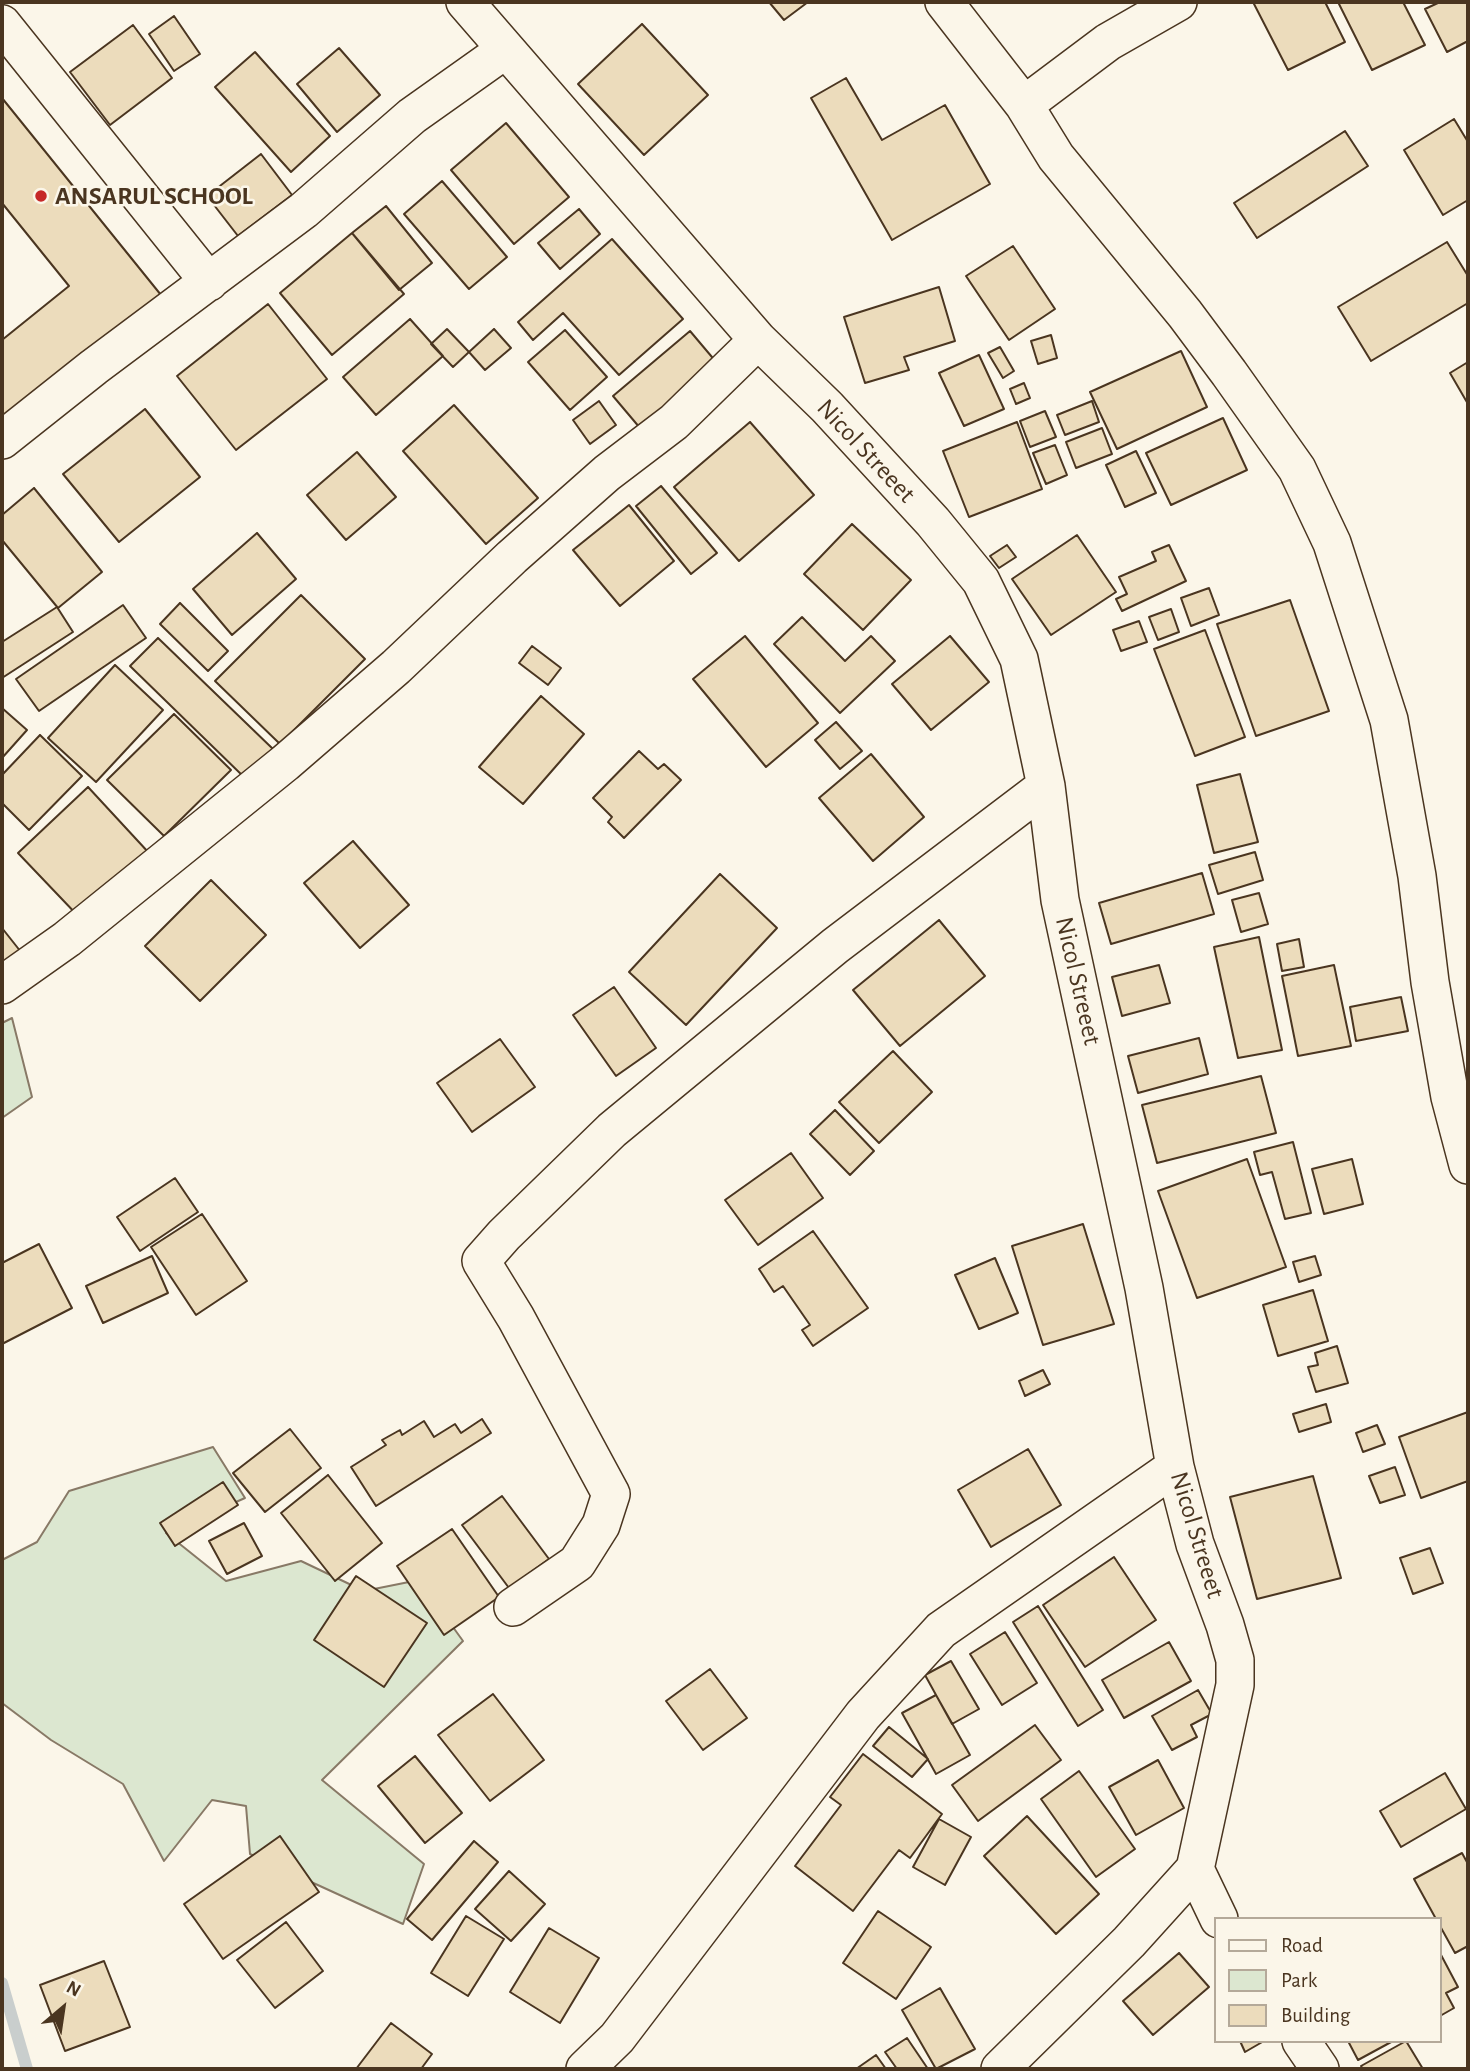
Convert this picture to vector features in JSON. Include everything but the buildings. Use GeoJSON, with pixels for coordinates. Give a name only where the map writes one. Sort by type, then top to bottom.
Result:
{"type":"FeatureCollection","features":[{"type":"Feature","properties":{"kind":"street","name":"Nicol Streeet"},"geometry":{"type":"LineString","coordinates":[[465,2],[758,340],[827,407],[933,522],[981,582],[1019,659],[1046,786],[1060,900],[1144,1288],[1175,1467],[1195,1544],[1235,1660],[1231,1710],[1195,1869]]}},
{"type":"Feature","properties":{"kind":"street"},"geometry":{"type":"LineString","coordinates":[[944,2],[1024,105],[1056,157],[1185,314],[1259,415],[1297,469],[1332,543],[1389,720],[1417,876],[1430,982],[1450,1097],[1468,1166]]}},
{"type":"Feature","properties":{"kind":"street"},"geometry":{"type":"LineString","coordinates":[[1024,105],[1108,42],[1178,2]]}},
{"type":"Feature","properties":{"kind":"street"},"geometry":{"type":"LineString","coordinates":[[2,24],[209,282]]}},
{"type":"Feature","properties":{"kind":"street"},"geometry":{"type":"LineString","coordinates":[[2,440],[94,367],[304,210],[412,116],[505,50]]}},
{"type":"Feature","properties":{"kind":"street"},"geometry":{"type":"LineString","coordinates":[[2,985],[67,939],[285,763],[396,667],[512,557],[588,490],[674,422],[758,340]]}},
{"type":"Feature","properties":{"kind":"street"},"geometry":{"type":"LineString","coordinates":[[513,1608],[577,1563],[601,1525],[611,1494],[516,1318],[481,1261],[504,1235],[612,1130],[835,946],[1046,786]]}},
{"type":"Feature","properties":{"kind":"street"},"geometry":{"type":"LineString","coordinates":[[584,2069],[617,2038],[863,1716],[941,1630],[1175,1467]]}},
{"type":"Feature","properties":{"kind":"street"},"geometry":{"type":"LineString","coordinates":[[1000,2069],[1129,1942],[1195,1869],[1218,1917]]}},
{"type":"Feature","properties":{"kind":"street"},"geometry":{"type":"LineString","coordinates":[[1302,2043],[1320,2069]]}},
{"type":"Feature","properties":{"kind":"green space"},"geometry":{"type":"Polygon","coordinates":[[[12,1018],[32,1097],[2,1118],[2,1023],[12,1018]]]}},
{"type":"Feature","properties":{"kind":"green space"},"geometry":{"type":"Polygon","coordinates":[[[213,1447],[245,1498],[166,1533],[226,1581],[301,1561],[364,1591],[419,1580],[463,1641],[322,1780],[424,1864],[403,1924],[250,1854],[246,1806],[212,1800],[164,1861],[123,1784],[51,1740],[2,1703],[2,1560],[37,1542],[69,1491],[213,1447]]]}},
{"type":"Feature","properties":{"kind":"waterway"},"geometry":{"type":"LineString","coordinates":[[2,1983],[27,2069]]}},
{"type":"Feature","properties":{"kind":"place","name":"ANSARUL SCHOOL"},"geometry":{"type":"Point","coordinates":[41,196]}}]}
